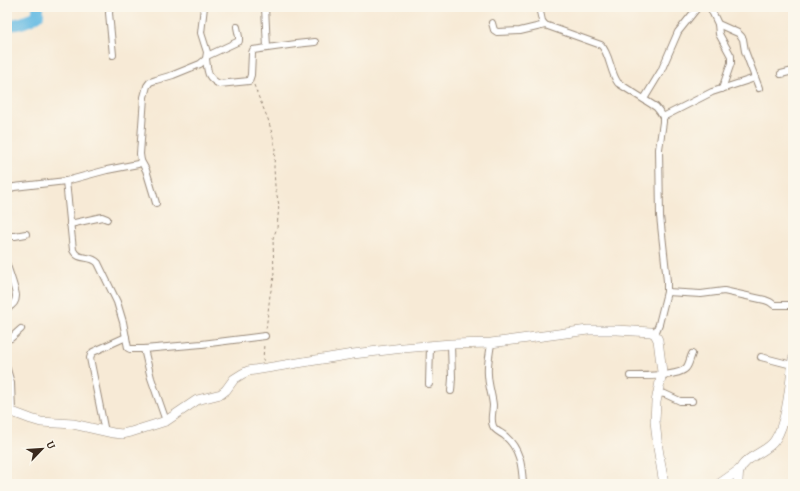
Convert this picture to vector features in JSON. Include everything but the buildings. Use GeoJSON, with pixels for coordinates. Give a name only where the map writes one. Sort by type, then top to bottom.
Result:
{"type":"FeatureCollection","features":[{"type":"Feature","properties":{"kind":"street"},"geometry":{"type":"LineString","coordinates":[[110,7],[109,13],[113,55]]}},
{"type":"Feature","properties":{"kind":"street"},"geometry":{"type":"LineString","coordinates":[[204,7],[201,33],[207,58],[207,70],[211,79],[219,84],[249,81],[251,75],[252,51],[315,42]]}},
{"type":"Feature","properties":{"kind":"street"},"geometry":{"type":"LineString","coordinates":[[265,7],[267,48]]}},
{"type":"Feature","properties":{"kind":"street"},"geometry":{"type":"LineString","coordinates":[[539,7],[542,21],[545,25]]}},
{"type":"Feature","properties":{"kind":"street"},"geometry":{"type":"LineString","coordinates":[[644,99],[661,71],[678,32],[698,7]]}},
{"type":"Feature","properties":{"kind":"street"},"geometry":{"type":"LineString","coordinates":[[710,7],[718,24],[719,34],[731,56],[731,63],[722,89]]}},
{"type":"Feature","properties":{"kind":"street"},"geometry":{"type":"LineString","coordinates":[[492,23],[494,30],[497,32],[520,31],[545,25],[600,46],[605,51],[618,83],[656,107],[663,117],[659,149],[660,216],[667,292],[656,334],[662,376],[656,402],[655,427],[664,484]]}},
{"type":"Feature","properties":{"kind":"street"},"geometry":{"type":"LineString","coordinates":[[718,24],[738,33],[743,39],[755,78],[760,88]]}},
{"type":"Feature","properties":{"kind":"street"},"geometry":{"type":"LineString","coordinates":[[156,203],[146,170],[141,162],[140,154],[144,97],[147,86],[150,82],[173,75],[200,64],[207,58],[239,41],[237,27]]}},
{"type":"Feature","properties":{"kind":"street"},"geometry":{"type":"LineString","coordinates":[[781,74],[793,71]]}},
{"type":"Feature","properties":{"kind":"street"},"geometry":{"type":"LineString","coordinates":[[663,117],[712,92],[755,78]]}},
{"type":"Feature","properties":{"kind":"street"},"geometry":{"type":"LineString","coordinates":[[7,190],[14,187],[66,181],[107,170],[138,164],[141,162]]}},
{"type":"Feature","properties":{"kind":"street"},"geometry":{"type":"LineString","coordinates":[[66,181],[74,253],[79,257],[93,259],[98,264],[117,302],[130,350],[202,344],[264,336]]}},
{"type":"Feature","properties":{"kind":"street"},"geometry":{"type":"LineString","coordinates":[[70,224],[93,218],[102,217],[107,219]]}},
{"type":"Feature","properties":{"kind":"street"},"geometry":{"type":"LineString","coordinates":[[7,236],[26,234]]}},
{"type":"Feature","properties":{"kind":"street"},"geometry":{"type":"LineString","coordinates":[[7,265],[16,296],[11,307],[7,308]]}},
{"type":"Feature","properties":{"kind":"street"},"geometry":{"type":"LineString","coordinates":[[667,292],[701,294],[724,291],[765,300],[774,305],[793,305]]}},
{"type":"Feature","properties":{"kind":"street"},"geometry":{"type":"LineString","coordinates":[[7,339],[11,338],[21,329]]}},
{"type":"Feature","properties":{"kind":"street"},"geometry":{"type":"LineString","coordinates":[[7,369],[11,384],[9,411],[41,422],[73,424],[105,432],[122,434],[166,422],[197,400],[221,394],[234,379],[248,371],[353,354],[451,344],[491,343],[588,330],[651,332],[656,334]]}},
{"type":"Feature","properties":{"kind":"street"},"geometry":{"type":"LineString","coordinates":[[105,432],[90,358],[91,354],[94,352],[126,337]]}},
{"type":"Feature","properties":{"kind":"street"},"geometry":{"type":"LineString","coordinates":[[491,343],[488,374],[493,403],[493,425],[494,428],[505,436],[517,452],[520,458],[523,484]]}},
{"type":"Feature","properties":{"kind":"street"},"geometry":{"type":"LineString","coordinates":[[451,344],[451,390]]}},
{"type":"Feature","properties":{"kind":"street"},"geometry":{"type":"LineString","coordinates":[[429,384],[430,346]]}},
{"type":"Feature","properties":{"kind":"street"},"geometry":{"type":"LineString","coordinates":[[144,349],[151,378],[166,422]]}},
{"type":"Feature","properties":{"kind":"street"},"geometry":{"type":"LineString","coordinates":[[630,376],[662,376],[682,371],[687,368],[692,354]]}},
{"type":"Feature","properties":{"kind":"street"},"geometry":{"type":"LineString","coordinates":[[719,484],[739,470],[750,458],[773,443],[789,411],[793,362],[761,357]]}},
{"type":"Feature","properties":{"kind":"street"},"geometry":{"type":"LineString","coordinates":[[658,393],[665,394],[680,401],[692,401]]}},
{"type":"Feature","properties":{"kind":"street"},"geometry":{"type":"LineString","coordinates":[[738,484],[739,470]]}},
{"type":"Feature","properties":{"kind":"path"},"geometry":{"type":"LineString","coordinates":[[251,75],[274,137],[274,186],[279,205],[277,228],[273,238],[274,277],[264,336],[263,369]]}},
{"type":"Feature","properties":{"kind":"waterway"},"geometry":{"type":"LineString","coordinates":[[7,25],[27,21],[35,17],[38,15],[38,7]]}}]}
